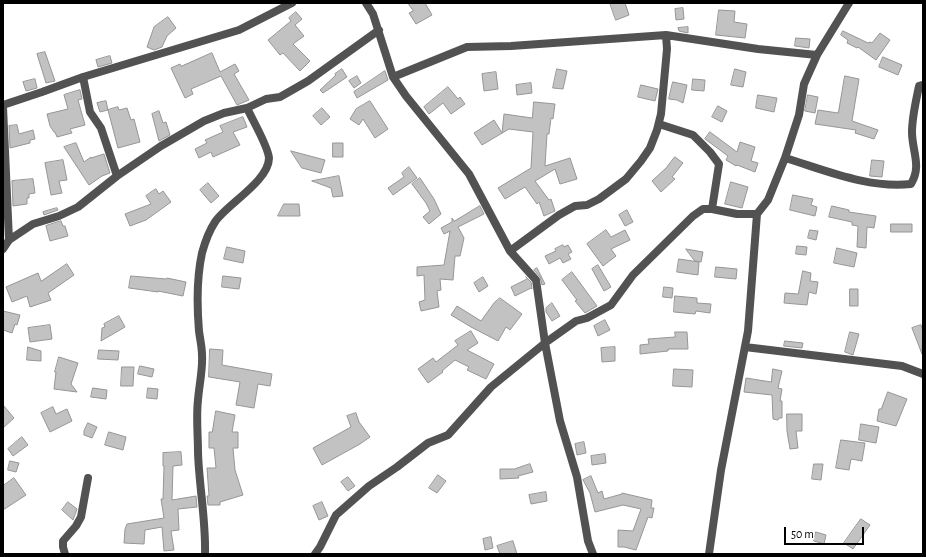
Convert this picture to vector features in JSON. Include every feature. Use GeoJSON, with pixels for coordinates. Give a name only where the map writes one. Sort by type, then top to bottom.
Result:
{"type":"FeatureCollection","features":[{"type":"Feature","properties":{"kind":"street"},"geometry":{"type":"LineString","coordinates":[[9,240],[3,106],[83,77],[239,30],[292,3]]}},
{"type":"Feature","properties":{"kind":"street"},"geometry":{"type":"LineString","coordinates":[[366,3],[373,14],[394,77],[406,96],[469,174],[510,251],[536,280],[545,343],[560,421],[577,477],[588,541],[593,554]]}},
{"type":"Feature","properties":{"kind":"street"},"geometry":{"type":"LineString","coordinates":[[709,554],[721,470],[748,331],[757,214],[768,200],[785,158],[799,115],[804,84],[817,55],[849,3]]}},
{"type":"Feature","properties":{"kind":"street"},"geometry":{"type":"LineString","coordinates":[[3,249],[9,240],[33,224],[59,216],[78,207],[116,176],[191,128],[224,113],[247,108],[266,99],[280,97],[308,81],[378,30]]}},
{"type":"Feature","properties":{"kind":"street"},"geometry":{"type":"LineString","coordinates":[[394,77],[467,47],[511,46],[666,35],[758,49],[817,55]]}},
{"type":"Feature","properties":{"kind":"street"},"geometry":{"type":"LineString","coordinates":[[510,251],[559,215],[575,206],[588,205],[599,199],[626,179],[641,161],[650,148],[659,124],[667,49],[666,35]]}},
{"type":"Feature","properties":{"kind":"street"},"geometry":{"type":"LineString","coordinates":[[83,77],[90,112],[101,128],[116,176]]}},
{"type":"Feature","properties":{"kind":"street"},"geometry":{"type":"LineString","coordinates":[[785,158],[848,178],[882,184],[911,184],[914,179],[917,159],[912,132],[919,86],[923,86]]}},
{"type":"Feature","properties":{"kind":"street"},"geometry":{"type":"LineString","coordinates":[[205,554],[198,453],[198,403],[202,356],[198,307],[199,269],[208,234],[215,221],[253,186],[266,169],[268,158],[264,143],[247,108]]}},
{"type":"Feature","properties":{"kind":"street"},"geometry":{"type":"LineString","coordinates":[[659,124],[692,135],[710,152],[719,164],[712,209]]}},
{"type":"Feature","properties":{"kind":"street"},"geometry":{"type":"LineString","coordinates":[[315,554],[336,515],[369,486],[428,443],[448,435],[491,387],[545,343],[576,321],[587,318],[611,305],[633,275],[692,216],[703,209],[712,209],[737,214],[757,214]]}},
{"type":"Feature","properties":{"kind":"street"},"geometry":{"type":"LineString","coordinates":[[745,347],[902,366],[923,374]]}},
{"type":"Feature","properties":{"kind":"street"},"geometry":{"type":"LineString","coordinates":[[66,554],[63,547],[63,541],[76,526],[81,517],[88,478]]}},
{"type":"Feature","properties":{"kind":"building"},"geometry":{"type":"Polygon","coordinates":[[[408,3],[425,3],[432,15],[416,24],[409,13],[413,11],[408,3]]]}},
{"type":"Feature","properties":{"kind":"building"},"geometry":{"type":"Polygon","coordinates":[[[610,3],[625,3],[629,15],[616,20],[610,3]]]}},
{"type":"Feature","properties":{"kind":"building"},"geometry":{"type":"Polygon","coordinates":[[[683,8],[684,19],[676,20],[675,9],[683,8]]]}},
{"type":"Feature","properties":{"kind":"building"},"geometry":{"type":"Polygon","coordinates":[[[719,10],[735,11],[734,22],[747,24],[745,38],[716,35],[719,10]]]}},
{"type":"Feature","properties":{"kind":"building"},"geometry":{"type":"Polygon","coordinates":[[[296,12],[302,19],[295,25],[304,36],[293,44],[310,61],[300,71],[283,53],[280,55],[268,40],[291,21],[289,18],[296,12]]]}},
{"type":"Feature","properties":{"kind":"building"},"geometry":{"type":"Polygon","coordinates":[[[168,17],[176,28],[167,36],[162,47],[154,50],[147,47],[154,27],[168,17]]]}},
{"type":"Feature","properties":{"kind":"building"},"geometry":{"type":"Polygon","coordinates":[[[688,27],[688,33],[679,31],[678,28],[688,27]]]}},
{"type":"Feature","properties":{"kind":"building"},"geometry":{"type":"Polygon","coordinates":[[[843,31],[868,43],[872,43],[880,33],[890,40],[876,60],[858,47],[857,48],[847,43],[848,40],[841,35],[843,31]]]}},
{"type":"Feature","properties":{"kind":"building"},"geometry":{"type":"Polygon","coordinates":[[[796,38],[810,39],[809,48],[795,46],[796,38]]]}},
{"type":"Feature","properties":{"kind":"building"},"geometry":{"type":"Polygon","coordinates":[[[45,52],[55,81],[46,83],[37,54],[45,52]]]}},
{"type":"Feature","properties":{"kind":"building"},"geometry":{"type":"Polygon","coordinates":[[[212,53],[220,72],[235,64],[239,71],[234,74],[249,100],[237,105],[221,76],[191,89],[193,94],[185,98],[171,68],[180,64],[181,66],[212,53]]]}},
{"type":"Feature","properties":{"kind":"building"},"geometry":{"type":"Polygon","coordinates":[[[110,56],[112,63],[98,67],[96,60],[110,56]]]}},
{"type":"Feature","properties":{"kind":"building"},"geometry":{"type":"Polygon","coordinates":[[[883,57],[902,65],[898,75],[879,67],[883,57]]]}},
{"type":"Feature","properties":{"kind":"building"},"geometry":{"type":"Polygon","coordinates":[[[342,69],[347,77],[323,93],[320,90],[336,75],[335,74],[342,69]]]}},
{"type":"Feature","properties":{"kind":"building"},"geometry":{"type":"Polygon","coordinates":[[[557,69],[567,71],[563,89],[553,88],[557,69]]]}},
{"type":"Feature","properties":{"kind":"building"},"geometry":{"type":"Polygon","coordinates":[[[735,69],[746,72],[743,87],[731,85],[735,69]]]}},
{"type":"Feature","properties":{"kind":"building"},"geometry":{"type":"Polygon","coordinates":[[[385,71],[388,80],[357,98],[354,92],[385,71]]]}},
{"type":"Feature","properties":{"kind":"building"},"geometry":{"type":"Polygon","coordinates":[[[496,72],[498,89],[484,91],[482,74],[496,72]]]}},
{"type":"Feature","properties":{"kind":"building"},"geometry":{"type":"Polygon","coordinates":[[[357,76],[361,83],[354,88],[349,81],[357,76]]]}},
{"type":"Feature","properties":{"kind":"building"},"geometry":{"type":"Polygon","coordinates":[[[845,76],[859,79],[852,121],[878,130],[874,139],[855,133],[856,130],[815,124],[818,110],[838,113],[845,76]]]}},
{"type":"Feature","properties":{"kind":"building"},"geometry":{"type":"Polygon","coordinates":[[[35,79],[37,88],[26,91],[23,82],[35,79]]]}},
{"type":"Feature","properties":{"kind":"building"},"geometry":{"type":"Polygon","coordinates":[[[693,79],[705,80],[704,91],[692,90],[693,79]]]}},
{"type":"Feature","properties":{"kind":"building"},"geometry":{"type":"Polygon","coordinates":[[[673,82],[687,85],[683,103],[677,100],[669,99],[673,82]]]}},
{"type":"Feature","properties":{"kind":"building"},"geometry":{"type":"Polygon","coordinates":[[[531,83],[532,93],[517,95],[516,85],[531,83]]]}},
{"type":"Feature","properties":{"kind":"building"},"geometry":{"type":"Polygon","coordinates":[[[641,85],[658,89],[655,101],[638,97],[641,85]]]}},
{"type":"Feature","properties":{"kind":"building"},"geometry":{"type":"Polygon","coordinates":[[[448,87],[458,99],[460,97],[465,104],[451,114],[443,103],[429,114],[424,107],[448,87]]]}},
{"type":"Feature","properties":{"kind":"building"},"geometry":{"type":"Polygon","coordinates":[[[80,90],[82,99],[78,100],[85,125],[70,129],[72,133],[57,137],[50,126],[47,114],[68,109],[64,95],[80,90]]]}},
{"type":"Feature","properties":{"kind":"building"},"geometry":{"type":"Polygon","coordinates":[[[758,95],[777,98],[774,112],[756,108],[758,95]]]}},
{"type":"Feature","properties":{"kind":"building"},"geometry":{"type":"Polygon","coordinates":[[[808,95],[818,97],[815,113],[805,111],[808,95]]]}},
{"type":"Feature","properties":{"kind":"building"},"geometry":{"type":"Polygon","coordinates":[[[106,101],[108,110],[100,112],[97,103],[106,101]]]}},
{"type":"Feature","properties":{"kind":"building"},"geometry":{"type":"Polygon","coordinates":[[[370,101],[388,129],[375,138],[363,119],[359,125],[350,119],[356,109],[370,101]]]}},
{"type":"Feature","properties":{"kind":"building"},"geometry":{"type":"Polygon","coordinates":[[[534,102],[555,104],[549,134],[547,134],[545,166],[570,158],[577,179],[560,184],[555,169],[535,181],[549,200],[551,199],[555,211],[544,216],[539,202],[537,204],[525,187],[505,199],[498,188],[531,168],[533,132],[509,129],[482,145],[474,133],[494,120],[502,133],[504,114],[532,118],[534,102]]]}},
{"type":"Feature","properties":{"kind":"building"},"geometry":{"type":"Polygon","coordinates":[[[718,106],[727,111],[722,122],[712,117],[718,106]]]}},
{"type":"Feature","properties":{"kind":"building"},"geometry":{"type":"Polygon","coordinates":[[[118,107],[119,110],[127,108],[131,120],[134,119],[140,142],[118,148],[108,110],[118,107]]]}},
{"type":"Feature","properties":{"kind":"building"},"geometry":{"type":"Polygon","coordinates":[[[322,108],[330,117],[321,125],[313,116],[322,108]]]}},
{"type":"Feature","properties":{"kind":"building"},"geometry":{"type":"Polygon","coordinates":[[[159,111],[163,123],[166,122],[170,135],[159,141],[152,114],[159,111]]]}},
{"type":"Feature","properties":{"kind":"building"},"geometry":{"type":"Polygon","coordinates":[[[243,117],[247,127],[233,132],[240,145],[213,157],[211,152],[199,158],[195,149],[207,143],[205,140],[223,132],[220,126],[243,117]]]}},
{"type":"Feature","properties":{"kind":"building"},"geometry":{"type":"Polygon","coordinates":[[[17,125],[19,134],[33,130],[35,139],[30,140],[30,143],[10,148],[9,126],[17,125]]]}},
{"type":"Feature","properties":{"kind":"building"},"geometry":{"type":"Polygon","coordinates":[[[710,132],[737,152],[740,142],[755,147],[751,161],[758,163],[755,172],[737,165],[736,166],[726,160],[728,156],[705,139],[710,132]]]}},
{"type":"Feature","properties":{"kind":"building"},"geometry":{"type":"Polygon","coordinates":[[[76,143],[84,162],[91,157],[104,154],[110,173],[102,176],[89,185],[64,147],[76,143]]]}},
{"type":"Feature","properties":{"kind":"building"},"geometry":{"type":"Polygon","coordinates":[[[333,143],[343,143],[343,157],[333,157],[333,143]]]}},
{"type":"Feature","properties":{"kind":"building"},"geometry":{"type":"Polygon","coordinates":[[[291,151],[325,160],[321,173],[302,168],[291,151]]]}},
{"type":"Feature","properties":{"kind":"building"},"geometry":{"type":"Polygon","coordinates":[[[675,157],[683,163],[672,177],[675,179],[661,192],[652,181],[675,157]]]}},
{"type":"Feature","properties":{"kind":"building"},"geometry":{"type":"Polygon","coordinates":[[[63,160],[67,180],[59,181],[62,193],[51,195],[45,163],[63,160]]]}},
{"type":"Feature","properties":{"kind":"building"},"geometry":{"type":"Polygon","coordinates":[[[872,160],[884,161],[882,177],[870,176],[872,160]]]}},
{"type":"Feature","properties":{"kind":"building"},"geometry":{"type":"Polygon","coordinates":[[[409,167],[417,178],[393,195],[388,188],[404,177],[402,173],[409,167]]]}},
{"type":"Feature","properties":{"kind":"building"},"geometry":{"type":"Polygon","coordinates":[[[339,176],[343,196],[333,197],[331,188],[312,181],[339,176]]]}},
{"type":"Feature","properties":{"kind":"building"},"geometry":{"type":"Polygon","coordinates":[[[420,178],[434,199],[441,214],[429,224],[423,217],[430,211],[412,184],[420,178]]]}},
{"type":"Feature","properties":{"kind":"building"},"geometry":{"type":"Polygon","coordinates":[[[33,179],[35,193],[29,194],[27,204],[13,206],[12,181],[33,179]]]}},
{"type":"Feature","properties":{"kind":"building"},"geometry":{"type":"Polygon","coordinates":[[[731,182],[748,187],[742,208],[725,204],[731,182]]]}},
{"type":"Feature","properties":{"kind":"building"},"geometry":{"type":"Polygon","coordinates":[[[208,183],[219,196],[211,203],[200,190],[208,183]]]}},
{"type":"Feature","properties":{"kind":"building"},"geometry":{"type":"Polygon","coordinates":[[[156,189],[159,194],[163,191],[171,202],[146,220],[130,226],[125,214],[151,204],[146,196],[156,189]]]}},
{"type":"Feature","properties":{"kind":"building"},"geometry":{"type":"Polygon","coordinates":[[[793,195],[813,199],[811,205],[817,207],[815,216],[790,210],[793,195]]]}},
{"type":"Feature","properties":{"kind":"building"},"geometry":{"type":"Polygon","coordinates":[[[284,204],[299,204],[300,216],[278,216],[284,204]]]}},
{"type":"Feature","properties":{"kind":"building"},"geometry":{"type":"Polygon","coordinates":[[[480,206],[484,214],[458,227],[464,238],[460,256],[455,256],[453,280],[440,279],[441,290],[437,291],[439,307],[421,311],[419,302],[425,300],[424,275],[417,276],[417,267],[444,265],[450,231],[444,234],[441,228],[452,222],[452,218],[454,221],[480,206]]]}},
{"type":"Feature","properties":{"kind":"building"},"geometry":{"type":"Polygon","coordinates":[[[832,206],[849,210],[849,212],[876,216],[874,228],[867,227],[866,248],[857,247],[858,226],[852,225],[852,222],[829,217],[832,206]]]}},
{"type":"Feature","properties":{"kind":"building"},"geometry":{"type":"Polygon","coordinates":[[[57,208],[58,210],[44,215],[43,212],[57,208]]]}},
{"type":"Feature","properties":{"kind":"building"},"geometry":{"type":"Polygon","coordinates":[[[627,210],[633,222],[625,226],[619,215],[627,210]]]}},
{"type":"Feature","properties":{"kind":"building"},"geometry":{"type":"Polygon","coordinates":[[[61,221],[63,226],[65,226],[68,236],[50,241],[46,226],[61,221]]]}},
{"type":"Feature","properties":{"kind":"building"},"geometry":{"type":"Polygon","coordinates":[[[891,224],[912,224],[912,232],[891,232],[891,224]]]}},
{"type":"Feature","properties":{"kind":"building"},"geometry":{"type":"Polygon","coordinates":[[[606,230],[611,237],[625,230],[630,240],[611,249],[616,256],[603,266],[587,244],[606,230]]]}},
{"type":"Feature","properties":{"kind":"building"},"geometry":{"type":"Polygon","coordinates":[[[810,230],[818,231],[816,240],[808,238],[810,230]]]}},
{"type":"Feature","properties":{"kind":"building"},"geometry":{"type":"Polygon","coordinates":[[[563,245],[564,247],[568,245],[572,252],[568,254],[571,259],[563,263],[560,258],[549,264],[545,256],[556,251],[555,249],[563,245]]]}},
{"type":"Feature","properties":{"kind":"building"},"geometry":{"type":"Polygon","coordinates":[[[797,246],[807,247],[806,255],[796,254],[797,246]]]}},
{"type":"Feature","properties":{"kind":"building"},"geometry":{"type":"Polygon","coordinates":[[[227,247],[245,251],[243,263],[224,259],[227,247]]]}},
{"type":"Feature","properties":{"kind":"building"},"geometry":{"type":"Polygon","coordinates":[[[837,248],[857,253],[854,267],[834,263],[837,248]]]}},
{"type":"Feature","properties":{"kind":"building"},"geometry":{"type":"Polygon","coordinates":[[[686,249],[703,252],[701,262],[695,261],[686,249]]]}},
{"type":"Feature","properties":{"kind":"building"},"geometry":{"type":"Polygon","coordinates":[[[679,259],[699,262],[698,275],[677,272],[679,259]]]}},
{"type":"Feature","properties":{"kind":"building"},"geometry":{"type":"Polygon","coordinates":[[[67,264],[74,275],[48,293],[51,300],[30,307],[27,296],[12,302],[6,287],[38,273],[41,281],[67,264]]]}},
{"type":"Feature","properties":{"kind":"building"},"geometry":{"type":"Polygon","coordinates":[[[598,265],[611,287],[604,291],[592,269],[598,265]]]}},
{"type":"Feature","properties":{"kind":"building"},"geometry":{"type":"Polygon","coordinates":[[[716,267],[737,269],[736,279],[715,277],[716,267]]]}},
{"type":"Feature","properties":{"kind":"building"},"geometry":{"type":"Polygon","coordinates":[[[537,268],[545,284],[542,285],[540,277],[534,270],[537,268]]]}},
{"type":"Feature","properties":{"kind":"building"},"geometry":{"type":"Polygon","coordinates":[[[803,271],[811,273],[810,281],[818,282],[816,294],[809,292],[807,305],[784,303],[785,293],[798,294],[803,271]]]}},
{"type":"Feature","properties":{"kind":"building"},"geometry":{"type":"Polygon","coordinates":[[[572,272],[597,306],[585,313],[575,301],[577,300],[562,280],[572,272]]]}},
{"type":"Feature","properties":{"kind":"building"},"geometry":{"type":"Polygon","coordinates":[[[131,276],[167,278],[186,282],[183,296],[158,291],[129,288],[131,276]]]}},
{"type":"Feature","properties":{"kind":"building"},"geometry":{"type":"Polygon","coordinates":[[[223,276],[241,278],[239,289],[222,287],[223,276]]]}},
{"type":"Feature","properties":{"kind":"building"},"geometry":{"type":"Polygon","coordinates":[[[483,277],[488,286],[479,292],[474,283],[483,277]]]}},
{"type":"Feature","properties":{"kind":"building"},"geometry":{"type":"Polygon","coordinates":[[[526,277],[531,282],[532,289],[531,288],[515,296],[511,287],[527,279],[526,277]]]}},
{"type":"Feature","properties":{"kind":"building"},"geometry":{"type":"Polygon","coordinates":[[[664,287],[673,288],[672,298],[663,297],[664,287]]]}},
{"type":"Feature","properties":{"kind":"building"},"geometry":{"type":"Polygon","coordinates":[[[850,289],[858,289],[858,306],[850,306],[850,289]]]}},
{"type":"Feature","properties":{"kind":"building"},"geometry":{"type":"Polygon","coordinates":[[[675,296],[697,298],[697,303],[711,304],[710,313],[696,311],[695,314],[674,312],[675,296]]]}},
{"type":"Feature","properties":{"kind":"building"},"geometry":{"type":"Polygon","coordinates":[[[500,298],[522,314],[510,330],[506,327],[498,341],[451,315],[457,306],[481,321],[494,303],[500,298]]]}},
{"type":"Feature","properties":{"kind":"building"},"geometry":{"type":"Polygon","coordinates":[[[552,303],[560,316],[552,321],[546,312],[546,308],[552,303]]]}},
{"type":"Feature","properties":{"kind":"building"},"geometry":{"type":"Polygon","coordinates":[[[3,311],[20,315],[17,325],[15,324],[12,333],[3,330],[3,311]]]}},
{"type":"Feature","properties":{"kind":"building"},"geometry":{"type":"Polygon","coordinates":[[[119,316],[125,327],[101,341],[102,328],[105,327],[104,324],[119,316]]]}},
{"type":"Feature","properties":{"kind":"building"},"geometry":{"type":"Polygon","coordinates":[[[605,320],[610,330],[598,336],[594,326],[605,320]]]}},
{"type":"Feature","properties":{"kind":"building"},"geometry":{"type":"Polygon","coordinates":[[[50,325],[52,339],[30,342],[28,328],[50,325]]]}},
{"type":"Feature","properties":{"kind":"building"},"geometry":{"type":"Polygon","coordinates":[[[921,325],[923,331],[922,354],[912,328],[921,325]]]}},
{"type":"Feature","properties":{"kind":"building"},"geometry":{"type":"Polygon","coordinates":[[[471,331],[478,343],[467,350],[494,364],[486,379],[467,370],[469,367],[455,360],[442,371],[443,372],[428,383],[418,369],[433,358],[436,362],[458,345],[455,341],[471,331]]]}},
{"type":"Feature","properties":{"kind":"building"},"geometry":{"type":"Polygon","coordinates":[[[675,332],[687,332],[688,349],[668,349],[668,351],[640,354],[640,345],[649,344],[648,339],[675,337],[675,332]]]}},
{"type":"Feature","properties":{"kind":"building"},"geometry":{"type":"Polygon","coordinates":[[[850,332],[859,334],[853,355],[845,352],[850,332]]]}},
{"type":"Feature","properties":{"kind":"building"},"geometry":{"type":"Polygon","coordinates":[[[785,341],[803,343],[802,348],[784,346],[785,341]]]}},
{"type":"Feature","properties":{"kind":"building"},"geometry":{"type":"Polygon","coordinates":[[[28,347],[41,351],[41,361],[27,360],[28,347]]]}},
{"type":"Feature","properties":{"kind":"building"},"geometry":{"type":"Polygon","coordinates":[[[615,347],[615,361],[602,362],[601,348],[615,347]]]}},
{"type":"Feature","properties":{"kind":"building"},"geometry":{"type":"Polygon","coordinates":[[[210,349],[223,350],[222,365],[272,374],[270,386],[258,384],[254,408],[236,405],[240,382],[209,377],[210,349]]]}},
{"type":"Feature","properties":{"kind":"building"},"geometry":{"type":"Polygon","coordinates":[[[99,350],[119,351],[118,360],[98,359],[99,350]]]}},
{"type":"Feature","properties":{"kind":"building"},"geometry":{"type":"Polygon","coordinates":[[[59,357],[78,363],[71,384],[77,392],[54,389],[55,372],[59,357]]]}},
{"type":"Feature","properties":{"kind":"building"},"geometry":{"type":"Polygon","coordinates":[[[140,366],[154,369],[152,377],[138,374],[140,366]]]}},
{"type":"Feature","properties":{"kind":"building"},"geometry":{"type":"Polygon","coordinates":[[[122,367],[134,367],[133,386],[121,386],[122,367]]]}},
{"type":"Feature","properties":{"kind":"building"},"geometry":{"type":"Polygon","coordinates":[[[674,369],[693,370],[692,387],[673,386],[674,369]]]}},
{"type":"Feature","properties":{"kind":"building"},"geometry":{"type":"Polygon","coordinates":[[[773,369],[782,371],[778,388],[782,389],[780,401],[782,401],[782,418],[779,418],[778,420],[773,419],[772,395],[744,392],[746,378],[771,382],[773,369]]]}},
{"type":"Feature","properties":{"kind":"building"},"geometry":{"type":"Polygon","coordinates":[[[93,388],[107,390],[106,399],[91,397],[93,388]]]}},
{"type":"Feature","properties":{"kind":"building"},"geometry":{"type":"Polygon","coordinates":[[[148,388],[158,389],[157,399],[147,398],[148,388]]]}},
{"type":"Feature","properties":{"kind":"building"},"geometry":{"type":"Polygon","coordinates":[[[888,392],[907,399],[896,426],[877,421],[879,409],[881,409],[888,392]]]}},
{"type":"Feature","properties":{"kind":"building"},"geometry":{"type":"Polygon","coordinates":[[[3,405],[14,418],[3,428],[3,405]]]}},
{"type":"Feature","properties":{"kind":"building"},"geometry":{"type":"Polygon","coordinates":[[[53,407],[56,414],[67,409],[72,421],[50,432],[41,413],[53,407]]]}},
{"type":"Feature","properties":{"kind":"building"},"geometry":{"type":"Polygon","coordinates":[[[216,411],[235,415],[232,432],[238,432],[238,448],[233,448],[235,470],[243,495],[220,502],[220,505],[208,505],[207,496],[209,496],[207,468],[216,468],[214,448],[209,448],[209,432],[212,432],[216,411]]]}},
{"type":"Feature","properties":{"kind":"building"},"geometry":{"type":"Polygon","coordinates":[[[356,413],[359,422],[370,437],[322,465],[313,448],[351,427],[347,416],[356,413]]]}},
{"type":"Feature","properties":{"kind":"building"},"geometry":{"type":"Polygon","coordinates":[[[787,414],[802,414],[802,431],[796,431],[798,448],[790,449],[787,431],[787,414]]]}},
{"type":"Feature","properties":{"kind":"building"},"geometry":{"type":"Polygon","coordinates":[[[88,423],[97,427],[92,438],[84,435],[84,431],[88,423]]]}},
{"type":"Feature","properties":{"kind":"building"},"geometry":{"type":"Polygon","coordinates":[[[861,424],[879,427],[876,443],[859,440],[861,424]]]}},
{"type":"Feature","properties":{"kind":"building"},"geometry":{"type":"Polygon","coordinates":[[[109,432],[126,437],[123,450],[105,445],[109,432]]]}},
{"type":"Feature","properties":{"kind":"building"},"geometry":{"type":"Polygon","coordinates":[[[22,437],[28,445],[13,456],[8,449],[22,437]]]}},
{"type":"Feature","properties":{"kind":"building"},"geometry":{"type":"Polygon","coordinates":[[[841,440],[865,443],[862,461],[851,459],[849,470],[836,468],[841,440]]]}},
{"type":"Feature","properties":{"kind":"building"},"geometry":{"type":"Polygon","coordinates":[[[584,442],[586,453],[577,455],[575,444],[584,442]]]}},
{"type":"Feature","properties":{"kind":"building"},"geometry":{"type":"Polygon","coordinates":[[[181,452],[182,465],[173,466],[172,500],[196,496],[197,507],[178,509],[179,530],[171,531],[174,550],[164,551],[162,527],[145,530],[144,544],[124,543],[127,524],[164,518],[161,499],[163,499],[163,453],[181,452]]]}},
{"type":"Feature","properties":{"kind":"building"},"geometry":{"type":"Polygon","coordinates":[[[605,454],[606,463],[592,465],[591,456],[605,454]]]}},
{"type":"Feature","properties":{"kind":"building"},"geometry":{"type":"Polygon","coordinates":[[[10,461],[19,463],[16,472],[8,470],[10,461]]]}},
{"type":"Feature","properties":{"kind":"building"},"geometry":{"type":"Polygon","coordinates":[[[530,464],[533,472],[518,476],[519,478],[500,479],[500,469],[514,469],[530,464]]]}},
{"type":"Feature","properties":{"kind":"building"},"geometry":{"type":"Polygon","coordinates":[[[814,464],[823,464],[821,480],[812,479],[814,464]]]}},
{"type":"Feature","properties":{"kind":"building"},"geometry":{"type":"Polygon","coordinates":[[[438,475],[446,481],[437,493],[429,488],[438,475]]]}},
{"type":"Feature","properties":{"kind":"building"},"geometry":{"type":"Polygon","coordinates":[[[591,476],[598,493],[602,491],[604,499],[622,493],[652,500],[651,508],[654,508],[652,518],[648,517],[636,550],[618,547],[618,530],[633,531],[641,509],[623,505],[595,512],[590,493],[583,480],[591,476]]]}},
{"type":"Feature","properties":{"kind":"building"},"geometry":{"type":"Polygon","coordinates":[[[348,477],[355,486],[348,491],[341,482],[348,477]]]}},
{"type":"Feature","properties":{"kind":"building"},"geometry":{"type":"Polygon","coordinates":[[[14,478],[26,495],[3,510],[3,486],[14,478]]]}},
{"type":"Feature","properties":{"kind":"building"},"geometry":{"type":"Polygon","coordinates":[[[546,492],[547,501],[531,504],[529,495],[546,492]]]}},
{"type":"Feature","properties":{"kind":"building"},"geometry":{"type":"Polygon","coordinates":[[[68,502],[77,509],[73,520],[62,510],[68,502]]]}},
{"type":"Feature","properties":{"kind":"building"},"geometry":{"type":"Polygon","coordinates":[[[322,502],[328,516],[319,520],[313,506],[322,502]]]}},
{"type":"Feature","properties":{"kind":"building"},"geometry":{"type":"Polygon","coordinates":[[[861,519],[870,525],[853,549],[844,543],[861,519]]]}},
{"type":"Feature","properties":{"kind":"building"},"geometry":{"type":"Polygon","coordinates":[[[816,532],[826,535],[824,544],[814,541],[816,532]]]}},
{"type":"Feature","properties":{"kind":"building"},"geometry":{"type":"Polygon","coordinates":[[[491,537],[493,548],[485,550],[483,539],[491,537]]]}},
{"type":"Feature","properties":{"kind":"building"},"geometry":{"type":"Polygon","coordinates":[[[513,541],[517,554],[500,554],[497,546],[513,541]]]}}]}
